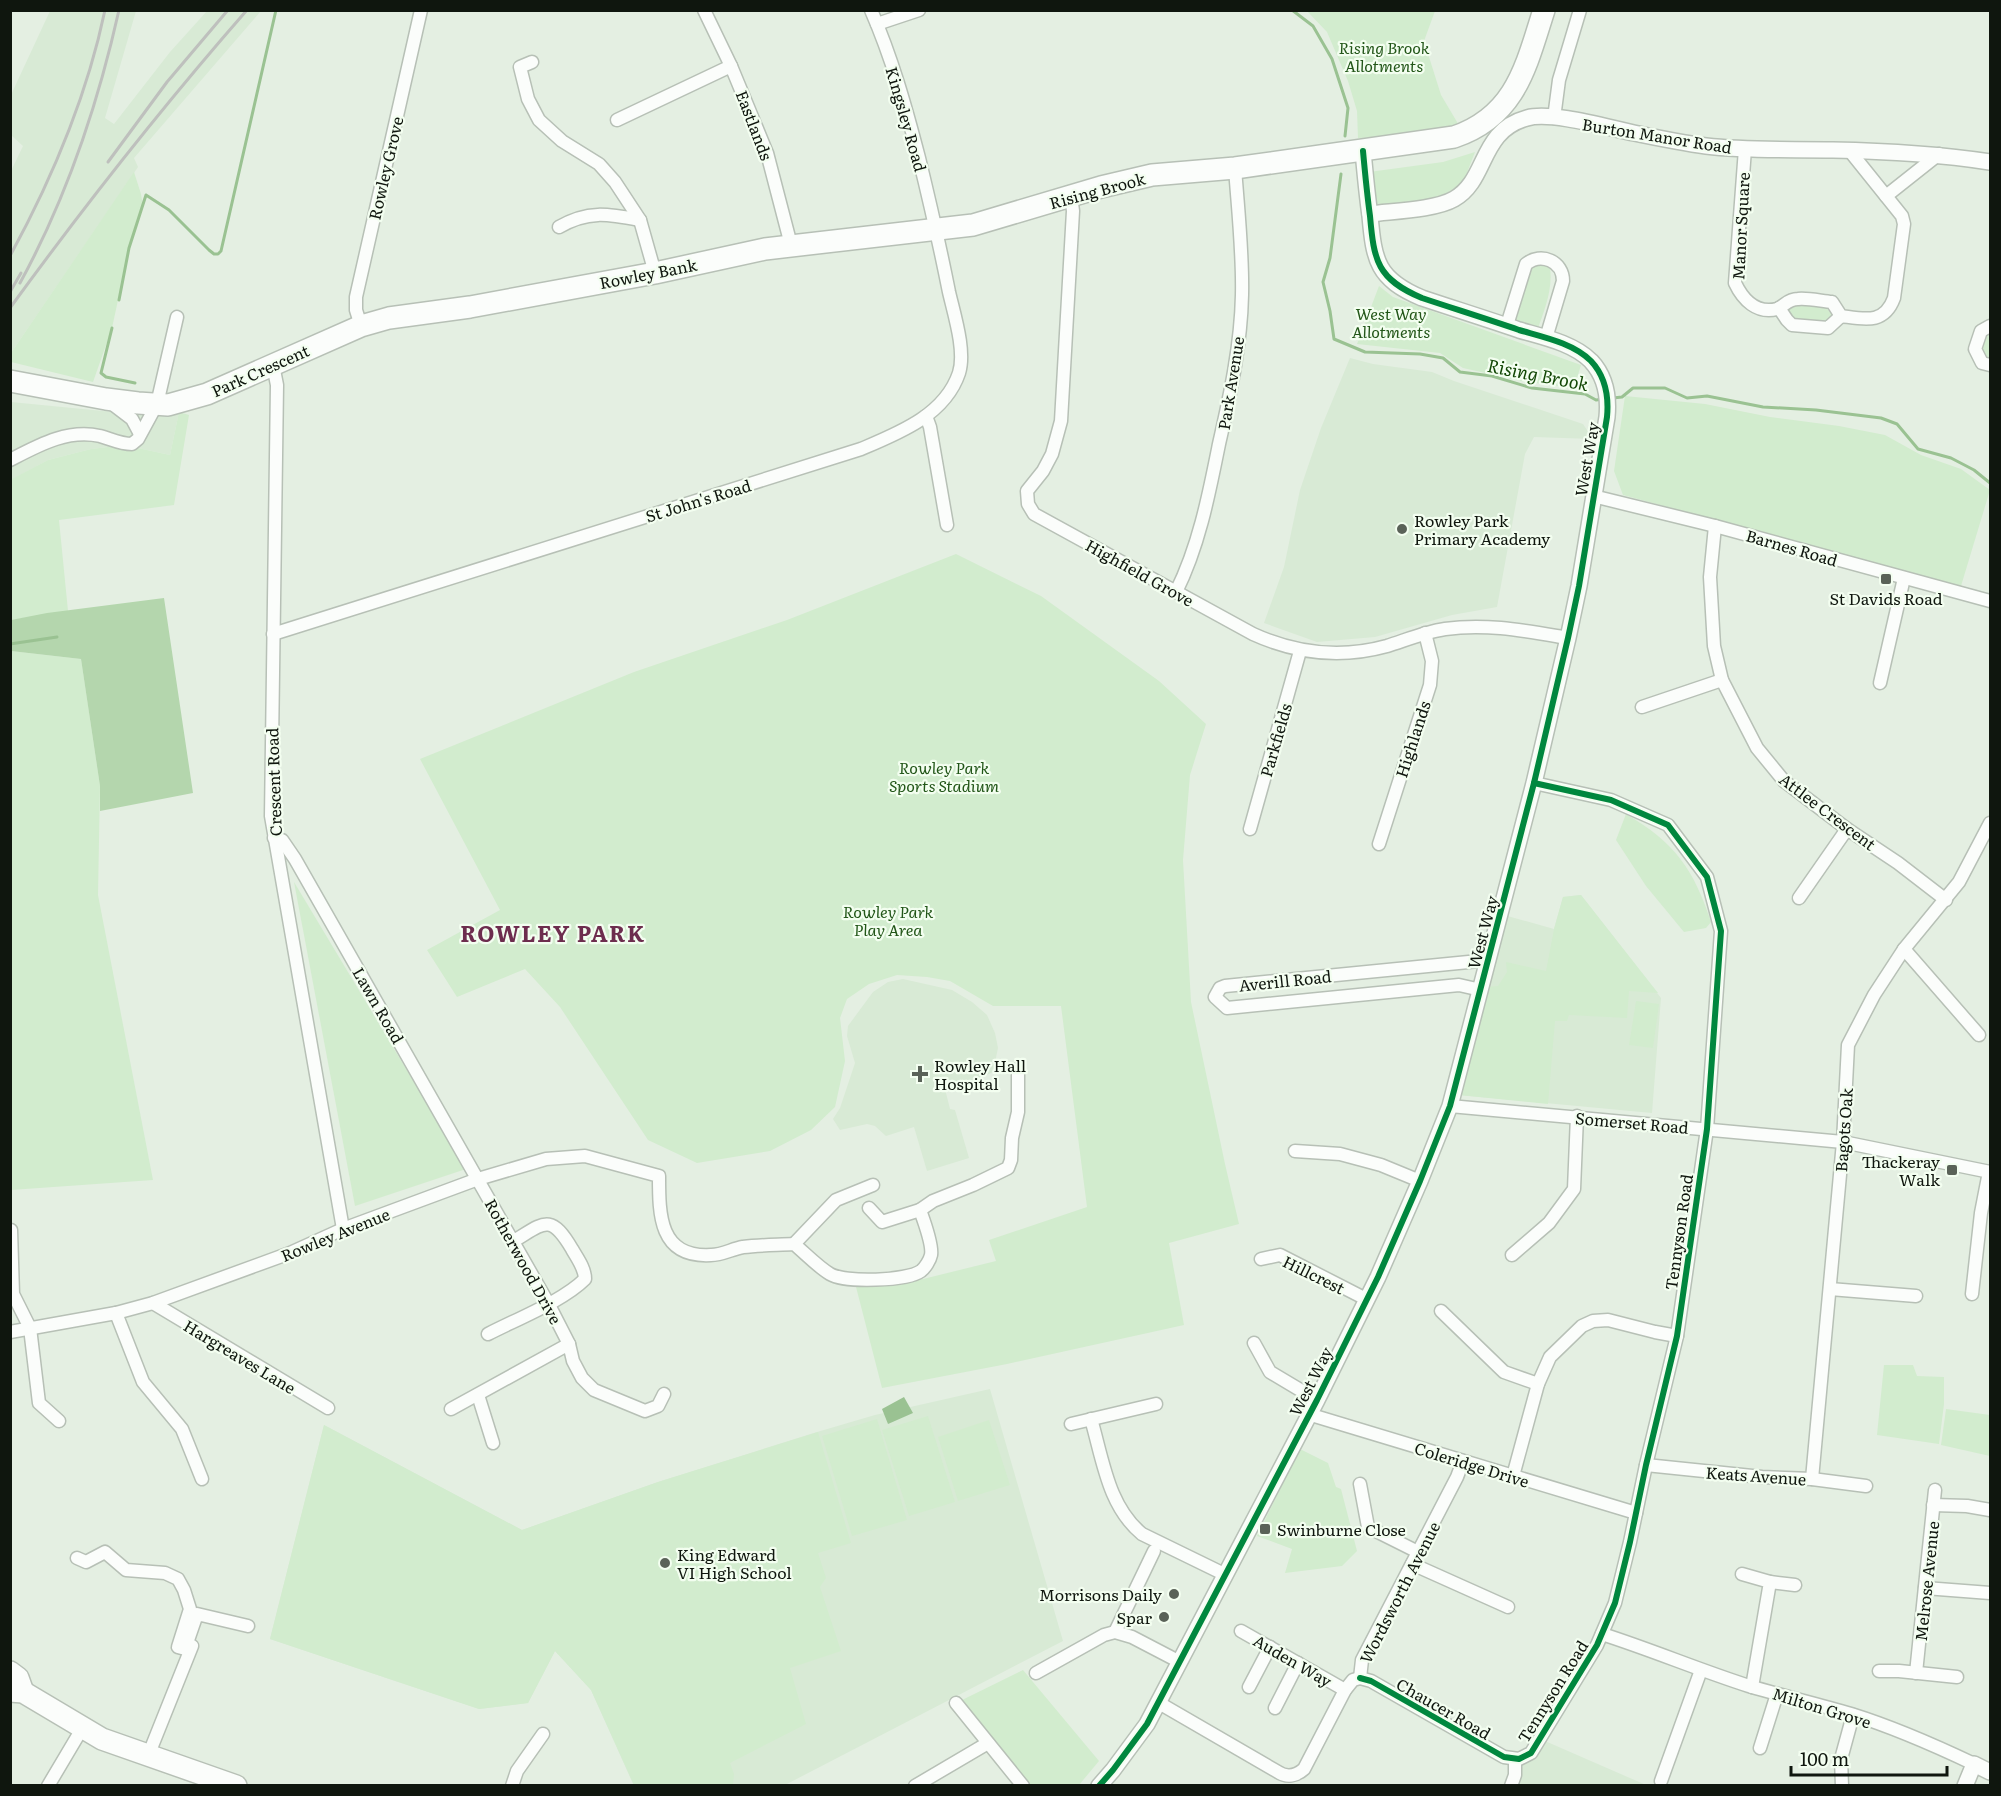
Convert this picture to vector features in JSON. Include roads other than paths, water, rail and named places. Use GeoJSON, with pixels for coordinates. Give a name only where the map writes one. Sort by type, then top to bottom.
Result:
{"type":"FeatureCollection","features":[{"type":"Feature","properties":{"kind":"highway","name":"Rising Brook"},"geometry":{"type":"LineString","coordinates":[[937,230],[973,225],[1152,175],[1235,168],[1454,137],[1486,122],[1508,100],[1517,84],[1544,10]]}},
{"type":"Feature","properties":{"kind":"highway","name":"Rowley Bank"},"geometry":{"type":"LineString","coordinates":[[361,326],[389,318],[470,307],[791,245],[937,230]]}},
{"type":"Feature","properties":{"kind":"highway","name":"Park Crescent"},"geometry":{"type":"LineString","coordinates":[[10,381],[106,399],[157,404],[183,402],[207,394],[361,326]]}},
{"type":"Feature","properties":{"kind":"highway"},"geometry":{"type":"LineString","coordinates":[[10,1672],[18,1678],[17,1692],[102,1739],[236,1785]]}},
{"type":"Feature","properties":{"kind":"street","name":"Rowley Grove"},"geometry":{"type":"LineString","coordinates":[[361,326],[356,310],[356,297],[421,10]]}},
{"type":"Feature","properties":{"kind":"street","name":"Eastlands"},"geometry":{"type":"LineString","coordinates":[[704,10],[731,66],[767,153],[791,245]]}},
{"type":"Feature","properties":{"kind":"street","name":"Kingsley Road"},"geometry":{"type":"LineString","coordinates":[[871,10],[895,72],[937,230]]}},
{"type":"Feature","properties":{"kind":"street"},"geometry":{"type":"LineString","coordinates":[[877,24],[920,10]]}},
{"type":"Feature","properties":{"kind":"street"},"geometry":{"type":"LineString","coordinates":[[1554,118],[1559,80],[1580,10]]}},
{"type":"Feature","properties":{"kind":"street"},"geometry":{"type":"LineString","coordinates":[[532,62],[519,67],[528,99],[539,120],[562,141],[599,164],[615,182],[640,220],[655,273]]}},
{"type":"Feature","properties":{"kind":"street"},"geometry":{"type":"LineString","coordinates":[[617,120],[731,66]]}},
{"type":"Feature","properties":{"kind":"street","name":"Burton Manor Road"},"geometry":{"type":"LineString","coordinates":[[1370,214],[1440,205],[1454,199],[1471,183],[1494,140],[1503,130],[1529,117],[1554,118],[1705,146],[1939,154],[1990,162]]}},
{"type":"Feature","properties":{"kind":"street","name":"Manor Square"},"geometry":{"type":"LineString","coordinates":[[1745,149],[1735,283],[1747,302],[1763,310],[1779,308],[1787,300],[1799,298],[1832,302],[1841,316],[1869,320],[1882,315],[1890,308],[1894,297],[1904,224],[1902,216],[1887,196]]}},
{"type":"Feature","properties":{"kind":"street"},"geometry":{"type":"LineString","coordinates":[[1849,150],[1887,196],[1939,154]]}},
{"type":"Feature","properties":{"kind":"street","name":"West Way"},"geometry":{"type":"LineString","coordinates":[[1099,1785],[1136,1740],[1159,1703],[1224,1574],[1317,1400],[1378,1277],[1420,1181],[1450,1106],[1481,990],[1534,783],[1579,586],[1607,398],[1599,372],[1585,356],[1568,346],[1422,298],[1395,284],[1383,271],[1375,255],[1363,151]]}},
{"type":"Feature","properties":{"kind":"street","name":"Park Avenue"},"geometry":{"type":"LineString","coordinates":[[1176,592],[1190,559],[1209,493],[1236,356],[1242,295],[1235,168]]}},
{"type":"Feature","properties":{"kind":"street","name":"Highfield Grove"},"geometry":{"type":"LineString","coordinates":[[1071,196],[1074,211],[1061,421],[1052,454],[1043,471],[1027,491],[1028,504],[1034,514],[1253,634],[1300,651],[1331,654],[1357,652],[1389,645],[1425,633],[1454,628],[1492,626],[1568,638]]}},
{"type":"Feature","properties":{"kind":"street"},"geometry":{"type":"LineString","coordinates":[[559,227],[574,218],[603,213],[640,220]]}},
{"type":"Feature","properties":{"kind":"street","name":"St John's Road"},"geometry":{"type":"LineString","coordinates":[[273,634],[861,449],[898,434],[926,416],[950,392],[960,370],[961,359],[956,327],[937,230]]}},
{"type":"Feature","properties":{"kind":"street"},"geometry":{"type":"LineString","coordinates":[[1506,325],[1526,264],[1539,258],[1551,260],[1560,267],[1563,281],[1546,338]]}},
{"type":"Feature","properties":{"kind":"street"},"geometry":{"type":"LineString","coordinates":[[1779,308],[1792,325],[1828,328],[1841,316]]}},
{"type":"Feature","properties":{"kind":"street"},"geometry":{"type":"LineString","coordinates":[[10,460],[62,436],[81,434],[101,436],[122,444],[132,444],[138,440],[157,404],[177,317]]}},
{"type":"Feature","properties":{"kind":"street"},"geometry":{"type":"LineString","coordinates":[[1990,326],[1981,331],[1975,349],[1982,363],[1990,364]]}},
{"type":"Feature","properties":{"kind":"street","name":"Crescent Road"},"geometry":{"type":"LineString","coordinates":[[273,365],[277,385],[271,816],[344,1229]]}},
{"type":"Feature","properties":{"kind":"street"},"geometry":{"type":"LineString","coordinates":[[106,399],[132,419],[140,434]]}},
{"type":"Feature","properties":{"kind":"street"},"geometry":{"type":"LineString","coordinates":[[926,416],[930,427],[947,525]]}},
{"type":"Feature","properties":{"kind":"street","name":"Barnes Road"},"geometry":{"type":"LineString","coordinates":[[1593,496],[1715,526],[1990,601]]}},
{"type":"Feature","properties":{"kind":"street","name":"Attlee Crescent"},"geometry":{"type":"LineString","coordinates":[[1715,526],[1710,577],[1714,646],[1722,680],[1756,748],[1784,781],[1946,900]]}},
{"type":"Feature","properties":{"kind":"street"},"geometry":{"type":"LineString","coordinates":[[1880,683],[1904,578]]}},
{"type":"Feature","properties":{"kind":"street","name":"Highlands"},"geometry":{"type":"LineString","coordinates":[[1379,844],[1430,685],[1432,669],[1425,633]]}},
{"type":"Feature","properties":{"kind":"street","name":"Parkfields"},"geometry":{"type":"LineString","coordinates":[[1250,829],[1300,651]]}},
{"type":"Feature","properties":{"kind":"street"},"geometry":{"type":"LineString","coordinates":[[1642,707],[1722,680]]}},
{"type":"Feature","properties":{"kind":"street","name":"Tennyson Road"},"geometry":{"type":"LineString","coordinates":[[1511,1785],[1515,1775],[1515,1759],[1531,1753],[1592,1653],[1615,1603],[1677,1336],[1707,1129],[1721,931],[1707,877],[1668,825],[1611,800],[1534,783]]}},
{"type":"Feature","properties":{"kind":"street","name":"Bagots Oak"},"geometry":{"type":"LineString","coordinates":[[1812,1479],[1844,1142],[1848,1046],[1874,995],[1904,950],[1959,882],[1990,823]]}},
{"type":"Feature","properties":{"kind":"street"},"geometry":{"type":"LineString","coordinates":[[1799,898],[1847,829]]}},
{"type":"Feature","properties":{"kind":"street","name":"Lawn Road"},"geometry":{"type":"LineString","coordinates":[[274,838],[282,840],[295,859],[478,1179]]}},
{"type":"Feature","properties":{"kind":"street"},"geometry":{"type":"LineString","coordinates":[[1904,950],[1979,1035]]}},
{"type":"Feature","properties":{"kind":"street","name":"Averill Road"},"geometry":{"type":"LineString","coordinates":[[1481,990],[1459,985],[1227,1008],[1215,998],[1220,988],[1225,986],[1489,960]]}},
{"type":"Feature","properties":{"kind":"street"},"geometry":{"type":"LineString","coordinates":[[869,1208],[882,1222],[920,1210],[933,1201],[1005,1171],[1011,1160],[1012,1138],[1018,1112],[1018,1069]]}},
{"type":"Feature","properties":{"kind":"street","name":"Somerset Road"},"geometry":{"type":"LineString","coordinates":[[1450,1106],[1844,1142],[1990,1172]]}},
{"type":"Feature","properties":{"kind":"street"},"geometry":{"type":"LineString","coordinates":[[1512,1254],[1550,1223],[1574,1189],[1577,1116]]}},
{"type":"Feature","properties":{"kind":"street"},"geometry":{"type":"LineString","coordinates":[[1295,1151],[1340,1154],[1381,1165],[1420,1181]]}},
{"type":"Feature","properties":{"kind":"street","name":"Rowley Avenue"},"geometry":{"type":"LineString","coordinates":[[10,1332],[153,1304],[478,1179],[546,1159],[585,1156],[659,1176],[661,1220],[669,1239],[682,1251],[712,1256],[745,1247],[794,1244]]}},
{"type":"Feature","properties":{"kind":"street"},"geometry":{"type":"LineString","coordinates":[[1972,1294],[1981,1213],[1990,1172]]}},
{"type":"Feature","properties":{"kind":"street","name":"Rotherwood Drive"},"geometry":{"type":"LineString","coordinates":[[478,1179],[548,1303],[569,1344],[573,1361],[582,1378],[594,1389],[645,1411],[658,1406],[664,1394]]}},
{"type":"Feature","properties":{"kind":"street"},"geometry":{"type":"LineString","coordinates":[[873,1185],[836,1200],[794,1244],[831,1275],[854,1280],[910,1276],[921,1271],[931,1256],[931,1248],[920,1210]]}},
{"type":"Feature","properties":{"kind":"street"},"geometry":{"type":"LineString","coordinates":[[488,1334],[548,1303],[585,1279],[585,1272],[555,1225],[547,1224],[536,1228],[512,1242]]}},
{"type":"Feature","properties":{"kind":"street"},"geometry":{"type":"LineString","coordinates":[[11,1230],[13,1294],[30,1328],[39,1403],[59,1421]]}},
{"type":"Feature","properties":{"kind":"street","name":"Hillcrest"},"geometry":{"type":"LineString","coordinates":[[1261,1259],[1280,1256],[1366,1299]]}},
{"type":"Feature","properties":{"kind":"street"},"geometry":{"type":"LineString","coordinates":[[1830,1289],[1916,1296]]}},
{"type":"Feature","properties":{"kind":"street","name":"Hargreaves Lane"},"geometry":{"type":"LineString","coordinates":[[153,1304],[328,1408]]}},
{"type":"Feature","properties":{"kind":"street"},"geometry":{"type":"LineString","coordinates":[[1441,1311],[1503,1372],[1538,1384]]}},
{"type":"Feature","properties":{"kind":"street"},"geometry":{"type":"LineString","coordinates":[[116,1313],[143,1382],[182,1429],[202,1479]]}},
{"type":"Feature","properties":{"kind":"street"},"geometry":{"type":"LineString","coordinates":[[1513,1476],[1538,1384],[1550,1357],[1582,1326],[1593,1321],[1608,1320],[1677,1336]]}},
{"type":"Feature","properties":{"kind":"street"},"geometry":{"type":"LineString","coordinates":[[1254,1343],[1270,1372],[1317,1400]]}},
{"type":"Feature","properties":{"kind":"street","name":"Rotherwood Drive"},"geometry":{"type":"LineString","coordinates":[[451,1409],[569,1344]]}},
{"type":"Feature","properties":{"kind":"street"},"geometry":{"type":"LineString","coordinates":[[478,1395],[493,1443]]}},
{"type":"Feature","properties":{"kind":"street"},"geometry":{"type":"LineString","coordinates":[[1071,1424],[1156,1404]]}},
{"type":"Feature","properties":{"kind":"street","name":"Coleridge Drive"},"geometry":{"type":"LineString","coordinates":[[1308,1414],[1636,1513]]}},
{"type":"Feature","properties":{"kind":"street"},"geometry":{"type":"LineString","coordinates":[[1091,1419],[1113,1497],[1131,1525],[1142,1534],[1224,1574]]}},
{"type":"Feature","properties":{"kind":"street","name":"Wordsworth Avenue"},"geometry":{"type":"LineString","coordinates":[[1159,1703],[1291,1780],[1304,1768],[1345,1690],[1353,1680],[1360,1678],[1362,1660],[1457,1477],[1463,1461]]}},
{"type":"Feature","properties":{"kind":"street","name":"Keats Avenue"},"geometry":{"type":"LineString","coordinates":[[1646,1465],[1762,1477],[1812,1479],[1866,1486]]}},
{"type":"Feature","properties":{"kind":"street"},"geometry":{"type":"LineString","coordinates":[[1359,1484],[1368,1527],[1415,1558],[1508,1607]]}},
{"type":"Feature","properties":{"kind":"street","name":"Melrose Avenue"},"geometry":{"type":"LineString","coordinates":[[1916,1673],[1935,1490]]}},
{"type":"Feature","properties":{"kind":"street"},"geometry":{"type":"LineString","coordinates":[[1933,1505],[1967,1506],[1990,1510]]}},
{"type":"Feature","properties":{"kind":"street"},"geometry":{"type":"LineString","coordinates":[[77,1558],[86,1562],[105,1551],[126,1570],[165,1573],[178,1579],[190,1609],[178,1647],[190,1648]]}},
{"type":"Feature","properties":{"kind":"street"},"geometry":{"type":"LineString","coordinates":[[1115,1632],[1155,1551]]}},
{"type":"Feature","properties":{"kind":"street"},"geometry":{"type":"LineString","coordinates":[[1742,1574],[1770,1582],[1795,1585]]}},
{"type":"Feature","properties":{"kind":"street","name":"Milton Grove"},"geometry":{"type":"LineString","coordinates":[[1752,1687],[1770,1582]]}},
{"type":"Feature","properties":{"kind":"street"},"geometry":{"type":"LineString","coordinates":[[1925,1588],[1990,1593]]}},
{"type":"Feature","properties":{"kind":"street"},"geometry":{"type":"LineString","coordinates":[[190,1648],[187,1643],[196,1614],[248,1626]]}},
{"type":"Feature","properties":{"kind":"street","name":"Auden Way"},"geometry":{"type":"LineString","coordinates":[[1240,1631],[1345,1690]]}},
{"type":"Feature","properties":{"kind":"street"},"geometry":{"type":"LineString","coordinates":[[1036,1673],[1104,1635],[1115,1632],[1132,1637],[1180,1662]]}},
{"type":"Feature","properties":{"kind":"street","name":"Milton Grove"},"geometry":{"type":"LineString","coordinates":[[1602,1634],[1650,1649],[1701,1670],[1752,1687],[1853,1715],[1930,1743],[1990,1772]]}},
{"type":"Feature","properties":{"kind":"street"},"geometry":{"type":"LineString","coordinates":[[1249,1687],[1270,1647]]}},
{"type":"Feature","properties":{"kind":"street"},"geometry":{"type":"LineString","coordinates":[[148,1756],[190,1648]]}},
{"type":"Feature","properties":{"kind":"street"},"geometry":{"type":"LineString","coordinates":[[1275,1708],[1298,1663]]}},
{"type":"Feature","properties":{"kind":"street"},"geometry":{"type":"LineString","coordinates":[[1661,1781],[1701,1670]]}},
{"type":"Feature","properties":{"kind":"street"},"geometry":{"type":"LineString","coordinates":[[1879,1671],[1957,1677]]}},
{"type":"Feature","properties":{"kind":"street","name":"Chaucer Road"},"geometry":{"type":"LineString","coordinates":[[1360,1678],[1371,1681],[1504,1757],[1515,1759]]}},
{"type":"Feature","properties":{"kind":"street"},"geometry":{"type":"LineString","coordinates":[[1761,1749],[1777,1694]]}},
{"type":"Feature","properties":{"kind":"street"},"geometry":{"type":"LineString","coordinates":[[956,1703],[1023,1785]]}},
{"type":"Feature","properties":{"kind":"street"},"geometry":{"type":"LineString","coordinates":[[1844,1785],[1841,1759],[1853,1715]]}},
{"type":"Feature","properties":{"kind":"street"},"geometry":{"type":"LineString","coordinates":[[48,1785],[83,1727]]}},
{"type":"Feature","properties":{"kind":"street"},"geometry":{"type":"LineString","coordinates":[[512,1785],[517,1771],[543,1734]]}},
{"type":"Feature","properties":{"kind":"street"},"geometry":{"type":"LineString","coordinates":[[915,1785],[988,1743]]}},
{"type":"Feature","properties":{"kind":"street"},"geometry":{"type":"LineString","coordinates":[[1965,1785],[1974,1764]]}},
{"type":"Feature","properties":{"kind":"waterway"},"geometry":{"type":"LineString","coordinates":[[119,300],[129,248],[146,195],[169,210],[214,254],[221,251],[276,10]]}},
{"type":"Feature","properties":{"kind":"waterway","name":"Rising Brook"},"geometry":{"type":"LineString","coordinates":[[1292,10],[1313,26],[1332,59],[1348,108],[1345,136]]}},
{"type":"Feature","properties":{"kind":"waterway","name":"Rising Brook"},"geometry":{"type":"LineString","coordinates":[[1341,174],[1330,258],[1323,282],[1334,339],[1365,352],[1420,354],[1443,358],[1460,372],[1492,376],[1532,388],[1585,394],[1596,400],[1604,399]]}},
{"type":"Feature","properties":{"kind":"waterway"},"geometry":{"type":"LineString","coordinates":[[112,328],[101,373],[106,377],[135,383]]}},
{"type":"Feature","properties":{"kind":"waterway","name":"Rising Brook"},"geometry":{"type":"LineString","coordinates":[[1613,398],[1622,397],[1633,388],[1665,388],[1687,398],[1707,396],[1763,407],[1816,410],[1881,418],[1897,424],[1918,449],[1951,458],[1974,470],[1990,483]]}},
{"type":"Feature","properties":{"kind":"waterway"},"geometry":{"type":"LineString","coordinates":[[10,644],[57,637]]}},
{"type":"Feature","properties":{"kind":"railway"},"geometry":{"type":"LineString","coordinates":[[10,256],[54,167],[78,105],[105,10]]}},
{"type":"Feature","properties":{"kind":"railway"},"geometry":{"type":"LineString","coordinates":[[20,283],[52,218],[79,150],[91,116],[119,10]]}},
{"type":"Feature","properties":{"kind":"railway"},"geometry":{"type":"LineString","coordinates":[[108,162],[167,82],[228,10]]}},
{"type":"Feature","properties":{"kind":"railway"},"geometry":{"type":"LineString","coordinates":[[10,308],[125,156],[247,10]]}},
{"type":"Feature","properties":{"kind":"railway"},"geometry":{"type":"LineString","coordinates":[[10,292],[21,273]]}},
{"type":"Feature","properties":{"kind":"place","name":"Rowley Park Primary Academy"},"geometry":{"type":"Point","coordinates":[1402,529]}},
{"type":"Feature","properties":{"kind":"place","name":"St Davids Road"},"geometry":{"type":"Point","coordinates":[1886,579]}},
{"type":"Feature","properties":{"kind":"place","name":"Rowley Hall Hospital"},"geometry":{"type":"Point","coordinates":[920,1074]}},
{"type":"Feature","properties":{"kind":"place","name":"Thackeray Walk"},"geometry":{"type":"Point","coordinates":[1952,1170]}},
{"type":"Feature","properties":{"kind":"place","name":"Swinburne Close"},"geometry":{"type":"Point","coordinates":[1265,1529]}},
{"type":"Feature","properties":{"kind":"place","name":"King Edward VI High School"},"geometry":{"type":"Point","coordinates":[665,1563]}},
{"type":"Feature","properties":{"kind":"place","name":"Morrisons Daily"},"geometry":{"type":"Point","coordinates":[1174,1594]}},
{"type":"Feature","properties":{"kind":"place","name":"Spar"},"geometry":{"type":"Point","coordinates":[1164,1617]}},
{"type":"Feature","properties":{"kind":"district","name":"ROWLEY PARK"},"geometry":{"type":"Point","coordinates":[553,932]}},
{"type":"Feature","properties":{"kind":"park label","name":"Rising Brook Allotments"},"geometry":{"type":"Point","coordinates":[1384,56]}},
{"type":"Feature","properties":{"kind":"park label","name":"West Way Allotments"},"geometry":{"type":"Point","coordinates":[1391,322]}},
{"type":"Feature","properties":{"kind":"park label","name":"Rowley Park Sports Stadium"},"geometry":{"type":"Point","coordinates":[944,776]}},
{"type":"Feature","properties":{"kind":"park label","name":"Rowley Park Play Area"},"geometry":{"type":"Point","coordinates":[888,920]}}]}
